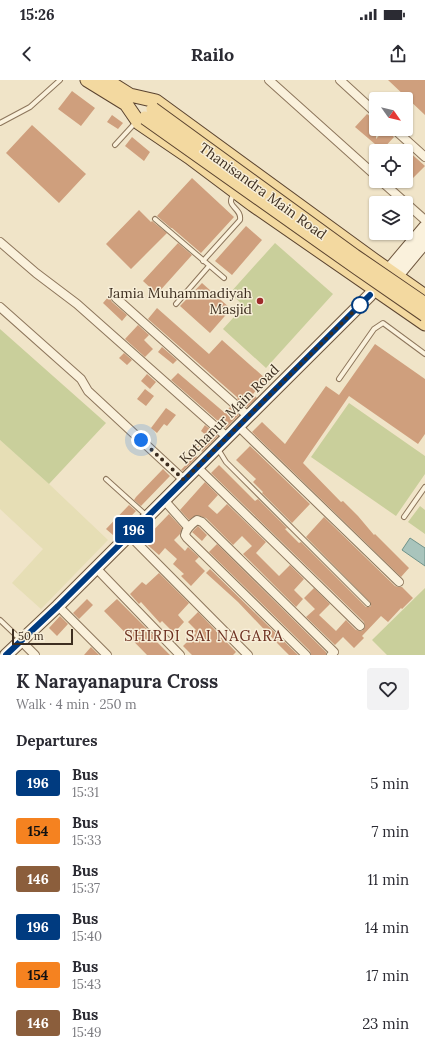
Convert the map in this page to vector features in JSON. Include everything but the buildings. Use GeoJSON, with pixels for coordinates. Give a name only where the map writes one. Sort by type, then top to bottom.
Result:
{"type":"FeatureCollection","features":[{"type":"Feature","properties":{"kind":"main road","name":"Thanisandra Main Road"},"geometry":{"type":"LineString","coordinates":[[87,80],[128,99],[156,101],[374,260],[393,270],[425,296]]}},
{"type":"Feature","properties":{"kind":"main road","name":"Thanisandra Main Road"},"geometry":{"type":"LineString","coordinates":[[106,80],[145,116],[139,123],[189,157],[375,292],[425,324]]}},
{"type":"Feature","properties":{"kind":"main road"},"geometry":{"type":"LineString","coordinates":[[128,99],[145,116],[356,268],[425,315]]}},
{"type":"Feature","properties":{"kind":"main road"},"geometry":{"type":"LineString","coordinates":[[145,116],[425,304]]}},
{"type":"Feature","properties":{"kind":"main road"},"geometry":{"type":"LineString","coordinates":[[189,157],[204,135]]}},
{"type":"Feature","properties":{"kind":"main road"},"geometry":{"type":"LineString","coordinates":[[393,270],[425,227]]}},
{"type":"Feature","properties":{"kind":"main road"},"geometry":{"type":"LineString","coordinates":[[393,270],[425,242]]}},
{"type":"Feature","properties":{"kind":"main road","name":"Kothanur Main Road"},"geometry":{"type":"LineString","coordinates":[[6,655],[58,606],[147,516],[375,292],[393,270]]}},
{"type":"Feature","properties":{"kind":"street"},"geometry":{"type":"LineString","coordinates":[[269,80],[369,170]]}},
{"type":"Feature","properties":{"kind":"street"},"geometry":{"type":"LineString","coordinates":[[340,80],[369,107]]}},
{"type":"Feature","properties":{"kind":"street"},"geometry":{"type":"LineString","coordinates":[[402,136],[425,157]]}},
{"type":"Feature","properties":{"kind":"street"},"geometry":{"type":"LineString","coordinates":[[389,188],[425,220]]}},
{"type":"Feature","properties":{"kind":"street"},"geometry":{"type":"LineString","coordinates":[[0,242],[36,273],[78,304],[227,437]]}},
{"type":"Feature","properties":{"kind":"street"},"geometry":{"type":"LineString","coordinates":[[116,298],[248,416]]}},
{"type":"Feature","properties":{"kind":"street"},"geometry":{"type":"LineString","coordinates":[[0,307],[81,379],[88,391],[184,480]]}},
{"type":"Feature","properties":{"kind":"street"},"geometry":{"type":"LineString","coordinates":[[238,426],[399,582]]}},
{"type":"Feature","properties":{"kind":"street"},"geometry":{"type":"LineString","coordinates":[[197,467],[360,626]]}},
{"type":"Feature","properties":{"kind":"street"},"geometry":{"type":"LineString","coordinates":[[164,500],[188,527]]}},
{"type":"Feature","properties":{"kind":"street"},"geometry":{"type":"LineString","coordinates":[[306,655],[187,538],[185,532],[188,527],[197,520],[202,522],[334,652],[331,655]]}},
{"type":"Feature","properties":{"kind":"street"},"geometry":{"type":"LineString","coordinates":[[129,535],[248,655]]}},
{"type":"Feature","properties":{"kind":"street"},"geometry":{"type":"LineString","coordinates":[[96,568],[180,655]]}},
{"type":"Feature","properties":{"kind":"street"},"geometry":{"type":"LineString","coordinates":[[58,606],[107,655]]}},
{"type":"Feature","properties":{"kind":"street"},"geometry":{"type":"LineString","coordinates":[[21,641],[36,655]]}},
{"type":"Feature","properties":{"kind":"lane"},"geometry":{"type":"LineString","coordinates":[[0,123],[30,107],[60,80]]}},
{"type":"Feature","properties":{"kind":"lane"},"geometry":{"type":"LineString","coordinates":[[115,145],[145,116]]}},
{"type":"Feature","properties":{"kind":"lane"},"geometry":{"type":"LineString","coordinates":[[203,261],[240,220],[240,212],[231,202],[231,199],[236,192]]}},
{"type":"Feature","properties":{"kind":"lane"},"geometry":{"type":"LineString","coordinates":[[155,219],[224,278]]}},
{"type":"Feature","properties":{"kind":"lane"},"geometry":{"type":"LineString","coordinates":[[176,304],[209,266]]}},
{"type":"Feature","properties":{"kind":"lane"},"geometry":{"type":"LineString","coordinates":[[338,379],[374,329],[383,323],[425,354]]}},
{"type":"Feature","properties":{"kind":"lane"},"geometry":{"type":"LineString","coordinates":[[217,447],[226,462],[368,604]]}},
{"type":"Feature","properties":{"kind":"lane"},"geometry":{"type":"LineString","coordinates":[[106,479],[147,516]]}},
{"type":"Feature","properties":{"kind":"lane"},"geometry":{"type":"LineString","coordinates":[[404,517],[425,487]]}},
{"type":"Feature","properties":{"kind":"lane"},"geometry":{"type":"LineString","coordinates":[[0,620],[21,641]]}},
{"type":"Feature","properties":{"kind":"shaded area"},"geometry":{"type":"Polygon","coordinates":[[[0,440],[108,540],[41,609],[12,583],[43,549],[0,509],[0,440]]]}},
{"type":"Feature","properties":{"kind":"green space"},"geometry":{"type":"Polygon","coordinates":[[[275,243],[333,294],[266,368],[223,329],[244,306],[230,293],[275,243]]]}},
{"type":"Feature","properties":{"kind":"green space"},"geometry":{"type":"Polygon","coordinates":[[[0,329],[106,423],[49,484],[0,440],[0,329]]]}},
{"type":"Feature","properties":{"kind":"green space"},"geometry":{"type":"Polygon","coordinates":[[[349,403],[425,456],[425,474],[396,516],[311,457],[349,403]]]}},
{"type":"Feature","properties":{"kind":"green space"},"geometry":{"type":"Polygon","coordinates":[[[420,506],[425,510],[425,534],[408,522],[420,506]]]}},
{"type":"Feature","properties":{"kind":"green space"},"geometry":{"type":"Polygon","coordinates":[[[425,588],[425,655],[387,655],[372,640],[425,588]]]}},
{"type":"Feature","properties":{"kind":"water"},"geometry":{"type":"Polygon","coordinates":[[[410,538],[425,548],[425,566],[402,550],[410,538]]]}},
{"type":"Feature","properties":{"kind":"bus line","name":"196"},"geometry":{"type":"LineString","coordinates":[[6,655],[58,606],[370,295]]}},
{"type":"Feature","properties":{"kind":"place","name":"Jamia Muhammadiyah Masjid"},"geometry":{"type":"Point","coordinates":[260,301]}},
{"type":"Feature","properties":{"kind":"district","name":"SHIRDI SAI NAGARA"},"geometry":{"type":"Point","coordinates":[204,636]}},
{"type":"Feature","properties":{"kind":"route"},"geometry":{"type":"LineString","coordinates":[[141,440],[184,480],[360,305]]}}]}
